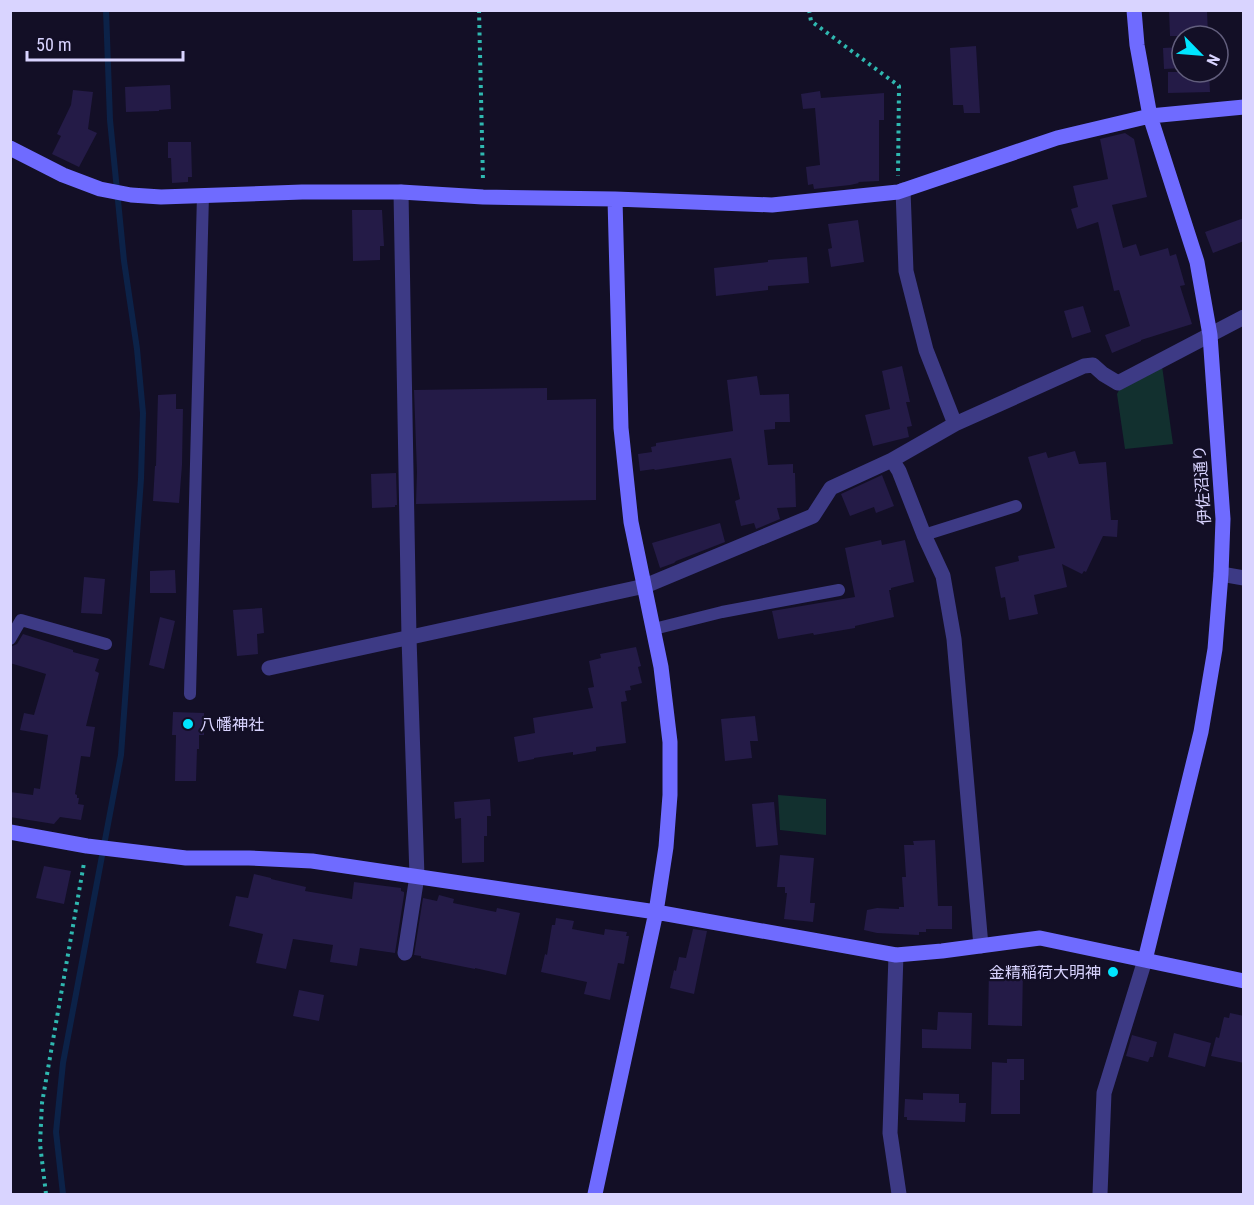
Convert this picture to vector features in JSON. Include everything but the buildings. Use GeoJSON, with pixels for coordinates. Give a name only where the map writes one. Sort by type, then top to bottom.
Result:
{"type":"FeatureCollection","features":[{"type":"Feature","properties":{"kind":"street","name":"伊佐沼通り"},"geometry":{"type":"LineString","coordinates":[[1134,10],[1137,45],[1150,116],[1197,261],[1210,335],[1223,519],[1215,649],[1201,732],[1145,960]]}},
{"type":"Feature","properties":{"kind":"street"},"geometry":{"type":"LineString","coordinates":[[10,148],[100,189],[131,195],[161,197],[303,192],[401,192],[483,197],[772,205],[901,191],[1057,138],[1150,116],[1244,107]]}},
{"type":"Feature","properties":{"kind":"street"},"geometry":{"type":"LineString","coordinates":[[901,191],[906,271],[926,350],[955,424]]}},
{"type":"Feature","properties":{"kind":"street"},"geometry":{"type":"LineString","coordinates":[[401,192],[409,638],[417,876],[405,953]]}},
{"type":"Feature","properties":{"kind":"street"},"geometry":{"type":"LineString","coordinates":[[595,1194],[656,912],[666,847],[670,795],[670,742],[661,667],[631,522],[621,428],[615,199]]}},
{"type":"Feature","properties":{"kind":"street"},"geometry":{"type":"LineString","coordinates":[[268,668],[645,586],[813,516],[831,488],[892,460],[955,424],[1084,366],[1094,365],[1118,383],[1244,318]]}},
{"type":"Feature","properties":{"kind":"street"},"geometry":{"type":"LineString","coordinates":[[892,460],[899,471],[943,576],[954,639],[981,946]]}},
{"type":"Feature","properties":{"kind":"street"},"geometry":{"type":"LineString","coordinates":[[1221,574],[1244,579]]}},
{"type":"Feature","properties":{"kind":"street"},"geometry":{"type":"LineString","coordinates":[[10,832],[87,846],[186,858],[312,861],[656,912],[896,956],[1040,938],[1244,981]]}},
{"type":"Feature","properties":{"kind":"street"},"geometry":{"type":"LineString","coordinates":[[896,956],[890,1133],[899,1194]]}},
{"type":"Feature","properties":{"kind":"street"},"geometry":{"type":"LineString","coordinates":[[1100,1194],[1104,1093],[1145,960]]}},
{"type":"Feature","properties":{"kind":"lane"},"geometry":{"type":"LineString","coordinates":[[190,694],[203,195]]}},
{"type":"Feature","properties":{"kind":"lane"},"geometry":{"type":"LineString","coordinates":[[924,535],[1016,506]]}},
{"type":"Feature","properties":{"kind":"lane"},"geometry":{"type":"LineString","coordinates":[[654,629],[722,612],[840,590]]}},
{"type":"Feature","properties":{"kind":"lane"},"geometry":{"type":"LineString","coordinates":[[10,639],[21,620],[106,644]]}},
{"type":"Feature","properties":{"kind":"path"},"geometry":{"type":"LineString","coordinates":[[479,10],[483,197]]}},
{"type":"Feature","properties":{"kind":"path"},"geometry":{"type":"LineString","coordinates":[[809,10],[811,21],[899,86],[901,191]]}},
{"type":"Feature","properties":{"kind":"path"},"geometry":{"type":"LineString","coordinates":[[46,1194],[40,1144],[42,1103],[87,846]]}},
{"type":"Feature","properties":{"kind":"green space"},"geometry":{"type":"Polygon","coordinates":[[[1162,366],[1173,444],[1125,449],[1117,394],[1120,388],[1162,366]]]}},
{"type":"Feature","properties":{"kind":"green space"},"geometry":{"type":"Polygon","coordinates":[[[778,795],[826,799],[826,835],[780,830],[778,795]]]}},
{"type":"Feature","properties":{"kind":"waterway"},"geometry":{"type":"LineString","coordinates":[[63,1194],[56,1132],[63,1063],[121,755],[141,479],[143,413],[137,349],[124,261],[110,120],[106,10]]}},
{"type":"Feature","properties":{"kind":"place","name":"八幡神社"},"geometry":{"type":"Point","coordinates":[188,724]}},
{"type":"Feature","properties":{"kind":"place","name":"金精稲荷大明神"},"geometry":{"type":"Point","coordinates":[1113,972]}}]}
